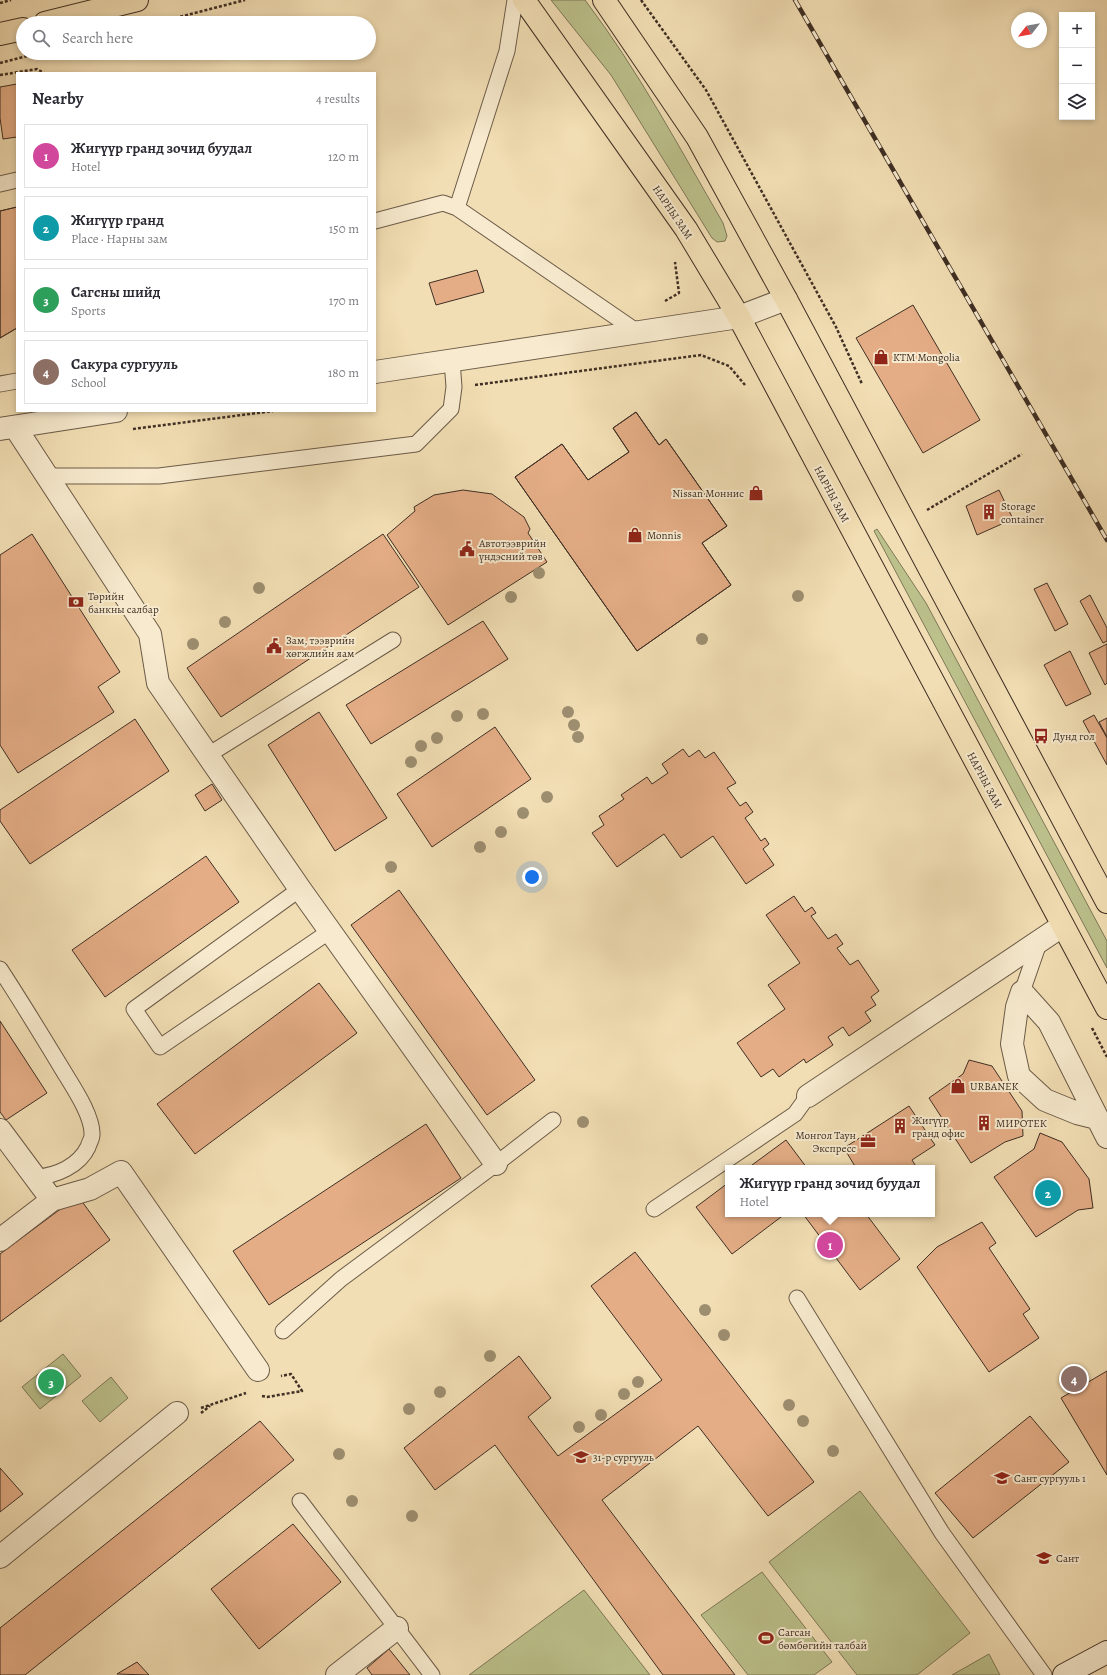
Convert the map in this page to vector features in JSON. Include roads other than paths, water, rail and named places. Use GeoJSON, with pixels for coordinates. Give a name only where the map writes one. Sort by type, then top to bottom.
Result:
{"type":"FeatureCollection","features":[{"type":"Feature","properties":{"kind":"main road"},"geometry":{"type":"LineString","coordinates":[[73,16],[137,0]]}},
{"type":"Feature","properties":{"kind":"main road","name":"НАРНЫ ЗАМ"},"geometry":{"type":"LineString","coordinates":[[524,0],[686,229],[739,318],[1107,1008]]}},
{"type":"Feature","properties":{"kind":"main road"},"geometry":{"type":"LineString","coordinates":[[604,0],[697,137],[786,299],[1107,902]]}},
{"type":"Feature","properties":{"kind":"main road"},"geometry":{"type":"LineString","coordinates":[[0,34],[16,31]]}},
{"type":"Feature","properties":{"kind":"street"},"geometry":{"type":"LineString","coordinates":[[376,372],[739,318],[786,299]]}},
{"type":"Feature","properties":{"kind":"street"},"geometry":{"type":"LineString","coordinates":[[7,428],[110,412]]}},
{"type":"Feature","properties":{"kind":"street"},"geometry":{"type":"LineString","coordinates":[[7,428],[46,476],[150,634],[158,683],[300,889],[496,1164]]}},
{"type":"Feature","properties":{"kind":"street"},"geometry":{"type":"LineString","coordinates":[[808,1096],[1039,943],[1062,926]]}},
{"type":"Feature","properties":{"kind":"street"},"geometry":{"type":"LineString","coordinates":[[1022,992],[1049,1022],[1102,1128],[1077,1112],[1045,1100],[1019,1076],[1012,1044],[1017,1007],[1022,992]]}},
{"type":"Feature","properties":{"kind":"street"},"geometry":{"type":"LineString","coordinates":[[0,1130],[52,1200]]}},
{"type":"Feature","properties":{"kind":"street"},"geometry":{"type":"LineString","coordinates":[[0,1240],[52,1200],[90,1189],[121,1172],[258,1370]]}},
{"type":"Feature","properties":{"kind":"street"},"geometry":{"type":"LineString","coordinates":[[0,1557],[177,1413]]}},
{"type":"Feature","properties":{"kind":"street"},"geometry":{"type":"LineString","coordinates":[[337,1675],[397,1628]]}},
{"type":"Feature","properties":{"kind":"street"},"geometry":{"type":"LineString","coordinates":[[1064,1675],[1107,1652]]}},
{"type":"Feature","properties":{"kind":"lane"},"geometry":{"type":"LineString","coordinates":[[457,208],[507,51],[515,0]]}},
{"type":"Feature","properties":{"kind":"lane"},"geometry":{"type":"LineString","coordinates":[[0,184],[16,180]]}},
{"type":"Feature","properties":{"kind":"lane"},"geometry":{"type":"LineString","coordinates":[[376,221],[443,203],[457,208],[639,333]]}},
{"type":"Feature","properties":{"kind":"lane"},"geometry":{"type":"LineString","coordinates":[[46,476],[159,476],[416,444],[452,409],[454,388],[452,361]]}},
{"type":"Feature","properties":{"kind":"lane"},"geometry":{"type":"LineString","coordinates":[[0,384],[16,381]]}},
{"type":"Feature","properties":{"kind":"lane"},"geometry":{"type":"LineString","coordinates":[[208,755],[393,640]]}},
{"type":"Feature","properties":{"kind":"lane"},"geometry":{"type":"LineString","coordinates":[[300,889],[134,1009],[142,1022],[160,1046],[330,931]]}},
{"type":"Feature","properties":{"kind":"lane"},"geometry":{"type":"LineString","coordinates":[[1022,992],[1039,943]]}},
{"type":"Feature","properties":{"kind":"lane"},"geometry":{"type":"LineString","coordinates":[[0,969],[85,1108],[92,1127],[92,1137],[84,1156],[66,1169],[55,1174],[36,1177]]}},
{"type":"Feature","properties":{"kind":"lane"},"geometry":{"type":"LineString","coordinates":[[654,1209],[795,1114],[808,1096]]}},
{"type":"Feature","properties":{"kind":"lane"},"geometry":{"type":"LineString","coordinates":[[283,1331],[342,1279],[553,1120]]}},
{"type":"Feature","properties":{"kind":"lane"},"geometry":{"type":"LineString","coordinates":[[797,1298],[942,1533],[1044,1675]]}},
{"type":"Feature","properties":{"kind":"lane"},"geometry":{"type":"LineString","coordinates":[[300,1501],[432,1675]]}},
{"type":"Feature","properties":{"kind":"railway"},"geometry":{"type":"LineString","coordinates":[[795,0],[1107,540]]}},
{"type":"Feature","properties":{"kind":"place","name":"KTM Mongolia"},"geometry":{"type":"Point","coordinates":[881,357]}},
{"type":"Feature","properties":{"kind":"place","name":"Nissan Моннис"},"geometry":{"type":"Point","coordinates":[756,493]}},
{"type":"Feature","properties":{"kind":"place","name":"Storage container"},"geometry":{"type":"Point","coordinates":[989,512]}},
{"type":"Feature","properties":{"kind":"place","name":"Monnis"},"geometry":{"type":"Point","coordinates":[635,535]}},
{"type":"Feature","properties":{"kind":"place","name":"Автотээврийн үндэсний төв"},"geometry":{"type":"Point","coordinates":[467,549]}},
{"type":"Feature","properties":{"kind":"place","name":"Төрийн банкны салбар"},"geometry":{"type":"Point","coordinates":[76,602]}},
{"type":"Feature","properties":{"kind":"place","name":"Зам, тээврийн хөгжлийн яам"},"geometry":{"type":"Point","coordinates":[274,646]}},
{"type":"Feature","properties":{"kind":"place","name":"Дунд гол"},"geometry":{"type":"Point","coordinates":[1041,736]}},
{"type":"Feature","properties":{"kind":"place","name":"URBANEK"},"geometry":{"type":"Point","coordinates":[958,1086]}},
{"type":"Feature","properties":{"kind":"place","name":"МИРОТЕК"},"geometry":{"type":"Point","coordinates":[984,1123]}},
{"type":"Feature","properties":{"kind":"place","name":"Жигүүр гранд офис"},"geometry":{"type":"Point","coordinates":[900,1126]}},
{"type":"Feature","properties":{"kind":"place","name":"Монгол Таун Экспресс"},"geometry":{"type":"Point","coordinates":[868,1141]}},
{"type":"Feature","properties":{"kind":"place","name":"Жигүүр гранд"},"geometry":{"type":"Point","coordinates":[1048,1193]}},
{"type":"Feature","properties":{"kind":"place","name":"Жигүүр гранд зочид буудал"},"geometry":{"type":"Point","coordinates":[830,1245]}},
{"type":"Feature","properties":{"kind":"place","name":"Сакура сургууль"},"geometry":{"type":"Point","coordinates":[1074,1379]}},
{"type":"Feature","properties":{"kind":"place","name":"Сагсны шийд"},"geometry":{"type":"Point","coordinates":[51,1382]}},
{"type":"Feature","properties":{"kind":"place","name":"31-р сургууль"},"geometry":{"type":"Point","coordinates":[581,1457]}},
{"type":"Feature","properties":{"kind":"place","name":"Сант сургууль 1"},"geometry":{"type":"Point","coordinates":[1002,1478]}},
{"type":"Feature","properties":{"kind":"place","name":"Сант"},"geometry":{"type":"Point","coordinates":[1044,1558]}},
{"type":"Feature","properties":{"kind":"place","name":"Сагсан бөмбөгийн талбай"},"geometry":{"type":"Point","coordinates":[766,1638]}}]}
